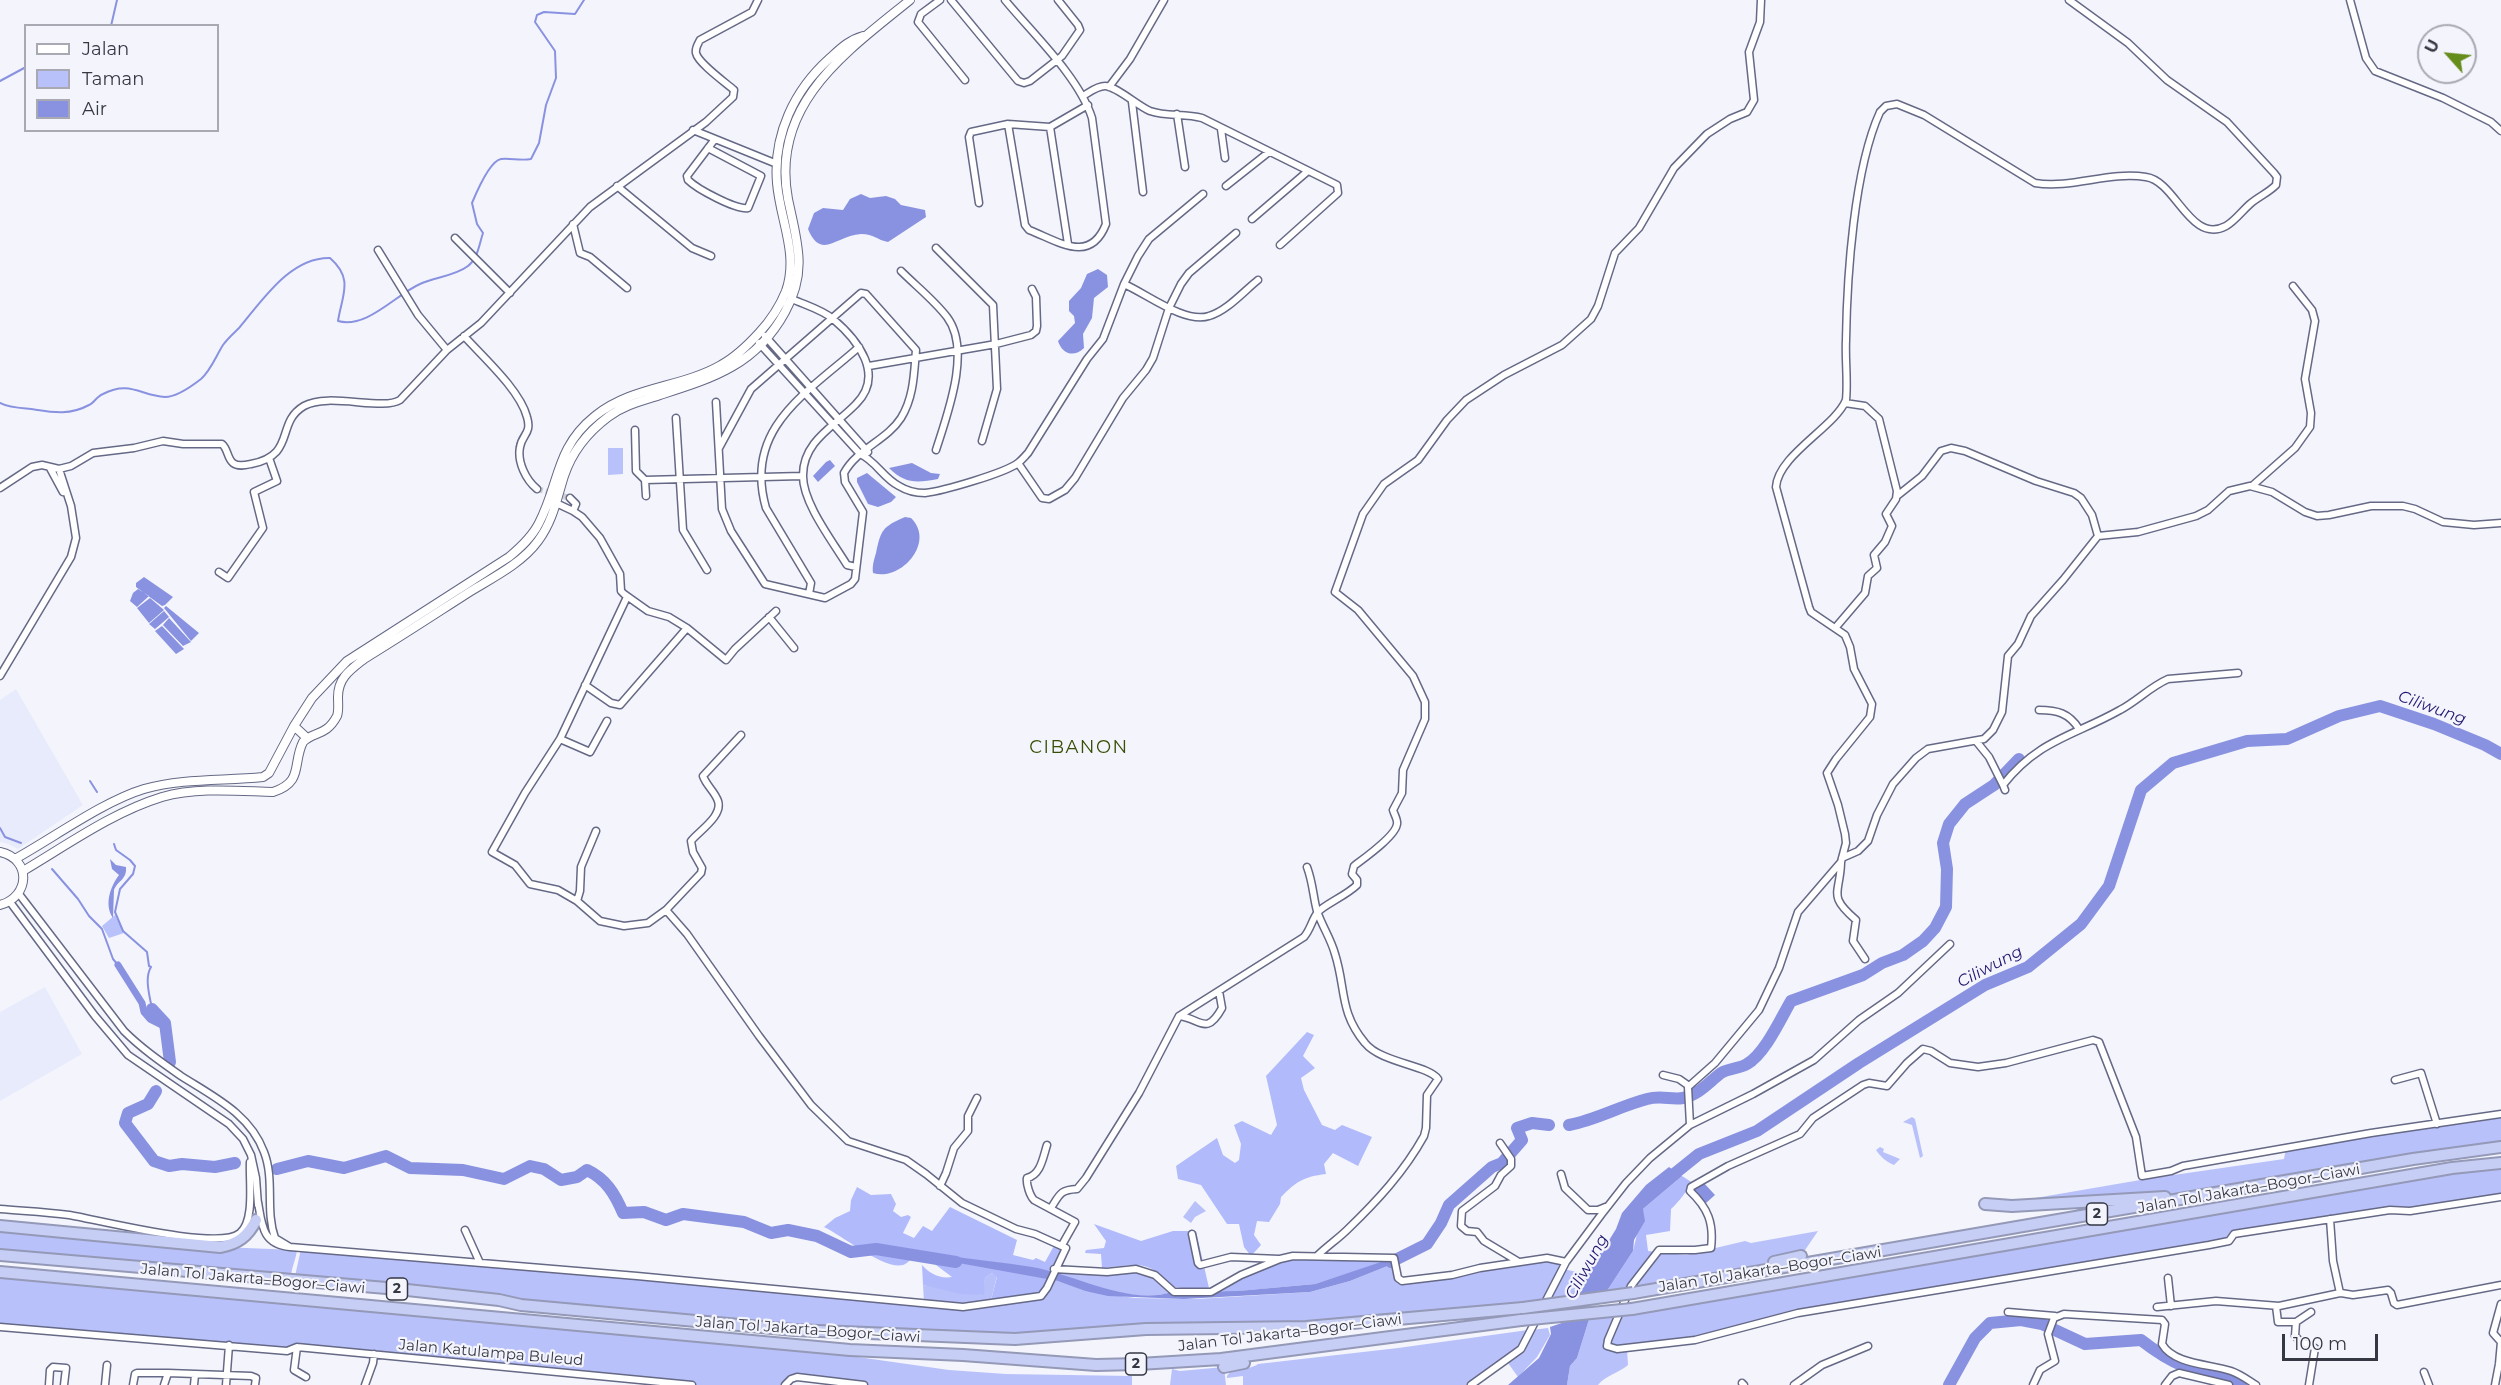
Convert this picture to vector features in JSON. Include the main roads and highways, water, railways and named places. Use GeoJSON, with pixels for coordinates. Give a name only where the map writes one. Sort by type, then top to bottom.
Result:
{"type":"FeatureCollection","features":[{"type":"Feature","properties":{"kind":"highway","name":"Jalan Tol Jakarta–Bogor–Ciawi"},"geometry":{"type":"LineString","coordinates":[[0,1255],[398,1289],[499,1300],[521,1305],[711,1323],[839,1333],[1015,1340],[1146,1329],[1306,1327],[1522,1308],[1633,1293],[2413,1159],[2501,1147]]}},
{"type":"Feature","properties":{"kind":"highway","name":"Jalan Tol Jakarta–Bogor–Ciawi"},"geometry":{"type":"LineString","coordinates":[[0,1272],[850,1350],[963,1355],[1096,1365],[1221,1359],[1521,1320],[1632,1309],[2452,1168],[2501,1163]]}},
{"type":"Feature","properties":{"kind":"highway"},"geometry":{"type":"LineString","coordinates":[[1985,1204],[2014,1206],[2175,1196],[2194,1198]]}},
{"type":"Feature","properties":{"kind":"highway"},"geometry":{"type":"LineString","coordinates":[[0,1226],[220,1247],[242,1239],[250,1232],[256,1220]]}},
{"type":"Feature","properties":{"kind":"highway"},"geometry":{"type":"LineString","coordinates":[[1693,1283],[1704,1278],[1801,1256]]}},
{"type":"Feature","properties":{"kind":"highway"},"geometry":{"type":"LineString","coordinates":[[786,1343],[830,1353]]}},
{"type":"Feature","properties":{"kind":"highway"},"geometry":{"type":"LineString","coordinates":[[1224,1366],[1309,1347]]}},
{"type":"Feature","properties":{"kind":"water"},"geometry":{"type":"Polygon","coordinates":[[[861,194],[870,198],[886,196],[895,199],[901,205],[925,210],[926,217],[888,242],[861,234],[852,235],[830,244],[818,243],[808,229],[814,213],[823,208],[843,210],[850,199],[861,194]]]}},
{"type":"Feature","properties":{"kind":"water"},"geometry":{"type":"Polygon","coordinates":[[[1098,269],[1107,275],[1108,287],[1094,298],[1092,318],[1083,334],[1084,348],[1072,354],[1065,352],[1058,341],[1075,323],[1074,316],[1069,311],[1069,301],[1081,288],[1087,274],[1098,269]]]}},
{"type":"Feature","properties":{"kind":"water"},"geometry":{"type":"Polygon","coordinates":[[[830,460],[835,466],[818,482],[813,476],[830,460]]]}},
{"type":"Feature","properties":{"kind":"water"},"geometry":{"type":"Polygon","coordinates":[[[912,463],[931,473],[940,474],[938,479],[906,480],[889,468],[912,463]]]}},
{"type":"Feature","properties":{"kind":"water"},"geometry":{"type":"Polygon","coordinates":[[[867,473],[896,497],[891,502],[878,507],[868,504],[857,482],[857,478],[867,473]]]}},
{"type":"Feature","properties":{"kind":"water"},"geometry":{"type":"Polygon","coordinates":[[[905,517],[911,518],[918,528],[920,538],[912,558],[894,572],[873,573],[873,563],[881,534],[891,524],[905,517]]]}},
{"type":"Feature","properties":{"kind":"water"},"geometry":{"type":"Polygon","coordinates":[[[144,577],[173,597],[162,606],[136,587],[136,583],[144,577]]]}},
{"type":"Feature","properties":{"kind":"water"},"geometry":{"type":"Polygon","coordinates":[[[138,589],[149,596],[137,607],[130,601],[133,593],[138,589]]]}},
{"type":"Feature","properties":{"kind":"water"},"geometry":{"type":"Polygon","coordinates":[[[150,598],[164,610],[149,623],[137,608],[150,598]]]}},
{"type":"Feature","properties":{"kind":"water"},"geometry":{"type":"Polygon","coordinates":[[[166,606],[199,633],[191,641],[164,608],[166,606]]]}},
{"type":"Feature","properties":{"kind":"water"},"geometry":{"type":"Polygon","coordinates":[[[164,611],[169,617],[155,629],[149,624],[164,611]]]}},
{"type":"Feature","properties":{"kind":"water"},"geometry":{"type":"Polygon","coordinates":[[[169,618],[191,642],[183,646],[163,625],[169,618]]]}},
{"type":"Feature","properties":{"kind":"water"},"geometry":{"type":"Polygon","coordinates":[[[162,626],[184,649],[176,654],[155,631],[162,626]]]}},
{"type":"Feature","properties":{"kind":"water"},"geometry":{"type":"Polygon","coordinates":[[[110,859],[116,865],[126,867],[124,877],[114,890],[113,918],[110,913],[109,896],[119,875],[112,869],[110,859]]]}},
{"type":"Feature","properties":{"kind":"water"},"geometry":{"type":"Polygon","coordinates":[[[1669,1167],[1682,1176],[1643,1209],[1645,1221],[1634,1240],[1633,1251],[1603,1297],[1570,1301],[1582,1273],[1603,1250],[1616,1229],[1622,1213],[1646,1185],[1669,1167]]]}},
{"type":"Feature","properties":{"kind":"water"},"geometry":{"type":"Polygon","coordinates":[[[1703,1182],[1715,1195],[1706,1203],[1694,1190],[1703,1182]]]}},
{"type":"Feature","properties":{"kind":"water"},"geometry":{"type":"Polygon","coordinates":[[[944,1255],[1032,1267],[1138,1295],[1238,1291],[1315,1284],[1402,1255],[1405,1259],[1350,1281],[1310,1292],[1184,1299],[1108,1296],[1085,1291],[1058,1281],[942,1260],[944,1255]]]}},
{"type":"Feature","properties":{"kind":"water"},"geometry":{"type":"Polygon","coordinates":[[[1591,1313],[1577,1358],[1570,1366],[1567,1385],[1508,1385],[1539,1358],[1551,1334],[1550,1327],[1591,1313]]]}},
{"type":"Feature","properties":{"kind":"waterway"},"geometry":{"type":"LineString","coordinates":[[111,24],[117,0]]}},
{"type":"Feature","properties":{"kind":"waterway"},"geometry":{"type":"LineString","coordinates":[[0,403],[15,408],[67,412],[82,408],[101,395],[121,388],[165,397],[179,393],[205,375],[225,342],[278,282],[302,265],[316,260],[330,258],[342,273],[344,295],[338,321],[349,322],[370,316],[420,284],[468,266],[476,255],[483,233],[477,224],[472,203],[484,177],[501,159],[531,159],[539,143],[546,105],[556,78],[555,51],[535,22],[537,15],[544,12],[575,14],[584,0]]}},
{"type":"Feature","properties":{"kind":"waterway"},"geometry":{"type":"LineString","coordinates":[[0,81],[24,68]]}},
{"type":"Feature","properties":{"kind":"waterway","name":"Ciliwung"},"geometry":{"type":"LineString","coordinates":[[1663,1183],[1699,1154],[1757,1131],[1859,1063],[1985,985],[2028,967],[2081,924],[2109,886],[2141,790],[2173,763],[2247,741],[2287,739],[2339,716],[2380,706],[2434,724],[2501,754]]}},
{"type":"Feature","properties":{"kind":"waterway"},"geometry":{"type":"LineString","coordinates":[[1569,1125],[1647,1099],[1683,1098],[1694,1094],[1721,1073],[1744,1066],[1754,1059],[1772,1035],[1791,1001],[1863,975],[1882,963],[1903,955],[1923,941],[1935,928],[1946,907],[1947,869],[1943,843],[1949,824],[1965,804],[1994,785],[2019,759]]}},
{"type":"Feature","properties":{"kind":"waterway"},"geometry":{"type":"LineString","coordinates":[[90,781],[97,792]]}},
{"type":"Feature","properties":{"kind":"waterway"},"geometry":{"type":"LineString","coordinates":[[0,828],[5,837],[21,843]]}},
{"type":"Feature","properties":{"kind":"waterway"},"geometry":{"type":"LineString","coordinates":[[114,844],[116,850],[135,866],[133,874],[120,889],[115,912],[123,931],[147,952],[151,967],[148,982],[152,1009]]}},
{"type":"Feature","properties":{"kind":"waterway"},"geometry":{"type":"LineString","coordinates":[[52,869],[102,929],[113,959],[118,965]]}},
{"type":"Feature","properties":{"kind":"waterway"},"geometry":{"type":"LineString","coordinates":[[118,965],[142,1003],[144,1012],[150,1019],[166,1027]]}},
{"type":"Feature","properties":{"kind":"waterway"},"geometry":{"type":"LineString","coordinates":[[152,1009],[165,1023],[170,1062]]}},
{"type":"Feature","properties":{"kind":"waterway"},"geometry":{"type":"LineString","coordinates":[[156,1091],[148,1104],[128,1113],[125,1123],[154,1161],[169,1166],[182,1164],[215,1167],[235,1163]]}},
{"type":"Feature","properties":{"kind":"waterway"},"geometry":{"type":"LineString","coordinates":[[1391,1262],[1427,1244],[1441,1223],[1449,1205],[1492,1167],[1502,1163],[1522,1140],[1517,1128],[1532,1123],[1549,1125]]}},
{"type":"Feature","properties":{"kind":"waterway"},"geometry":{"type":"LineString","coordinates":[[277,1169],[308,1161],[344,1168],[386,1156],[410,1168],[463,1170],[504,1179],[530,1166],[544,1169],[561,1180],[577,1177],[587,1170],[600,1178],[609,1188],[623,1213],[644,1212],[666,1220],[683,1214],[744,1222],[771,1233],[788,1230],[817,1236],[851,1252],[876,1249],[956,1262]]}},
{"type":"Feature","properties":{"kind":"waterway"},"geometry":{"type":"LineString","coordinates":[[1949,1385],[1975,1338],[1990,1323],[2021,1320],[2042,1324],[2085,1344],[2141,1340],[2185,1367],[2235,1381],[2241,1385]]}},
{"type":"Feature","properties":{"kind":"tunnel"},"geometry":{"type":"LineString","coordinates":[[537,489],[570,498]]}},
{"type":"Feature","properties":{"kind":"district","name":"CIBANON"},"geometry":{"type":"Point","coordinates":[1079,748]}}]}
